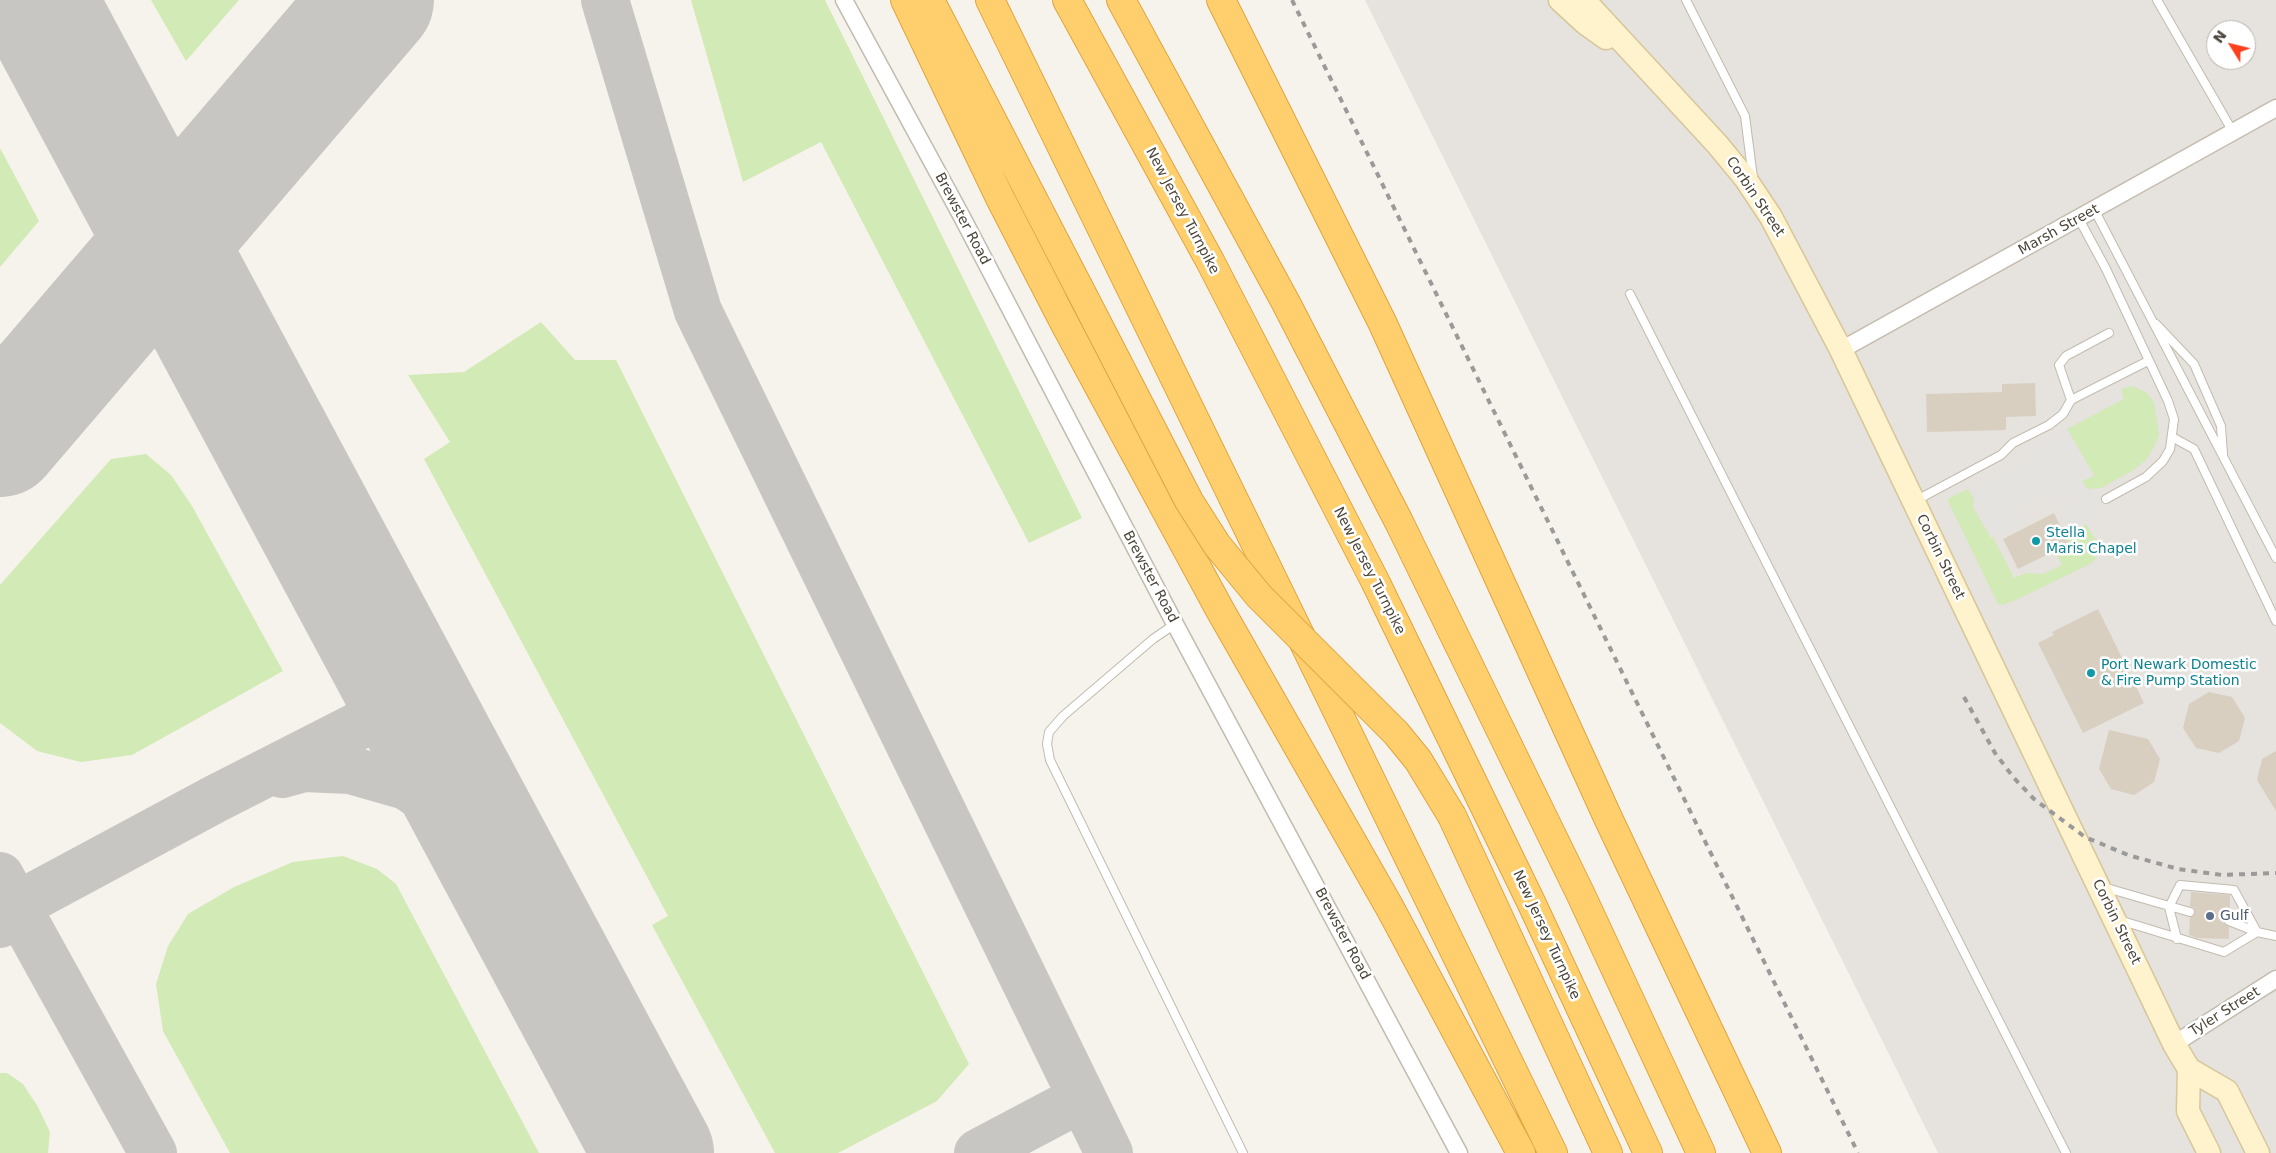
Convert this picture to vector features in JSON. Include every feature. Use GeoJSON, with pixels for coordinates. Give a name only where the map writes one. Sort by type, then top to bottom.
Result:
{"type":"FeatureCollection","features":[{"type":"Feature","properties":{"kind":"highway"},"geometry":{"type":"LineString","coordinates":[[905,0],[1000,198],[1064,324],[1216,601],[1390,908],[1521,1153]]}},
{"type":"Feature","properties":{"kind":"highway"},"geometry":{"type":"LineString","coordinates":[[930,0],[1185,493],[1217,546],[1259,596],[1396,733],[1418,760],[1452,816],[1608,1153]]}},
{"type":"Feature","properties":{"kind":"highway"},"geometry":{"type":"LineString","coordinates":[[990,0],[1553,1153]]}},
{"type":"Feature","properties":{"kind":"highway","name":"New Jersey Turnpike"},"geometry":{"type":"LineString","coordinates":[[1067,0],[1210,261],[1375,581],[1522,884],[1648,1153]]}},
{"type":"Feature","properties":{"kind":"highway"},"geometry":{"type":"LineString","coordinates":[[1121,0],[1169,85],[1286,303],[1398,522],[1576,887],[1701,1153]]}},
{"type":"Feature","properties":{"kind":"highway"},"geometry":{"type":"LineString","coordinates":[[1140,0],[1169,85]]}},
{"type":"Feature","properties":{"kind":"highway"},"geometry":{"type":"LineString","coordinates":[[1226,6],[1382,322],[1605,811],[1767,1153]]}},
{"type":"Feature","properties":{"kind":"main road","name":"Corbin Street"},"geometry":{"type":"LineString","coordinates":[[1560,0],[1585,23],[1651,72]]}},
{"type":"Feature","properties":{"kind":"main road","name":"Corbin Street"},"geometry":{"type":"LineString","coordinates":[[1584,0],[1717,144],[1755,193],[1795,259],[1841,350],[2174,1044],[2189,1069],[2226,1091],[2258,1153]]}},
{"type":"Feature","properties":{"kind":"main road"},"geometry":{"type":"LineString","coordinates":[[2189,1069],[2188,1111],[2209,1153]]}},
{"type":"Feature","properties":{"kind":"street","name":"Brewster Road"},"geometry":{"type":"LineString","coordinates":[[844,0],[962,217],[1174,624],[1459,1153]]}},
{"type":"Feature","properties":{"kind":"street","name":"Marsh Street"},"geometry":{"type":"LineString","coordinates":[[1841,350],[2095,211],[2276,108]]}},
{"type":"Feature","properties":{"kind":"street","name":"Tyler Street"},"geometry":{"type":"LineString","coordinates":[[2174,1044],[2276,979]]}},
{"type":"Feature","properties":{"kind":"lane"},"geometry":{"type":"LineString","coordinates":[[1686,0],[1745,116],[1755,193]]}},
{"type":"Feature","properties":{"kind":"lane"},"geometry":{"type":"LineString","coordinates":[[2157,0],[2233,132]]}},
{"type":"Feature","properties":{"kind":"lane"},"geometry":{"type":"LineString","coordinates":[[2095,211],[2276,558]]}},
{"type":"Feature","properties":{"kind":"lane"},"geometry":{"type":"LineString","coordinates":[[2079,219],[2106,269],[2168,401],[2174,419],[2170,449],[2156,469],[2146,477],[2106,499]]}},
{"type":"Feature","properties":{"kind":"lane"},"geometry":{"type":"LineString","coordinates":[[1630,294],[2066,1153]]}},
{"type":"Feature","properties":{"kind":"lane"},"geometry":{"type":"LineString","coordinates":[[2150,318],[2194,364],[2221,426],[2223,458]]}},
{"type":"Feature","properties":{"kind":"lane"},"geometry":{"type":"LineString","coordinates":[[2071,400],[2059,364],[2066,356],[2109,333]]}},
{"type":"Feature","properties":{"kind":"lane"},"geometry":{"type":"LineString","coordinates":[[1914,502],[2001,455],[2013,443],[2050,425],[2063,414],[2071,400],[2148,361]]}},
{"type":"Feature","properties":{"kind":"lane"},"geometry":{"type":"LineString","coordinates":[[2172,437],[2194,449],[2276,621]]}},
{"type":"Feature","properties":{"kind":"lane"},"geometry":{"type":"LineString","coordinates":[[1174,624],[1153,639],[1063,716],[1049,732],[1047,744],[1050,760],[1243,1153]]}},
{"type":"Feature","properties":{"kind":"lane"},"geometry":{"type":"LineString","coordinates":[[2098,885],[2190,912]]}},
{"type":"Feature","properties":{"kind":"lane"},"geometry":{"type":"LineString","coordinates":[[2177,939],[2169,907],[2180,885],[2234,890],[2256,932]]}},
{"type":"Feature","properties":{"kind":"lane"},"geometry":{"type":"LineString","coordinates":[[2114,918],[2224,952],[2256,932]]}},
{"type":"Feature","properties":{"kind":"lane"},"geometry":{"type":"LineString","coordinates":[[2229,921],[2256,932],[2276,936]]}},
{"type":"Feature","properties":{"kind":"shaded area"},"geometry":{"type":"Polygon","coordinates":[[[1365,0],[2276,0],[2276,1153],[1938,1153],[1365,0]]]}},
{"type":"Feature","properties":{"kind":"shaded area"},"geometry":{"type":"Polygon","coordinates":[[[2067,429],[2094,476],[2082,481],[2102,516],[2070,533],[2059,508],[2072,502],[2068,495],[2045,507],[2039,495],[2022,503],[2028,517],[1991,538],[1973,506],[1976,502],[1970,490],[2026,463],[2024,451],[2067,429]]]}},
{"type":"Feature","properties":{"kind":"green space"},"geometry":{"type":"Polygon","coordinates":[[[151,0],[239,0],[186,61],[151,0]]]}},
{"type":"Feature","properties":{"kind":"green space"},"geometry":{"type":"Polygon","coordinates":[[[691,0],[825,0],[1082,518],[1029,543],[821,142],[743,182],[691,0]]]}},
{"type":"Feature","properties":{"kind":"green space"},"geometry":{"type":"Polygon","coordinates":[[[0,148],[39,221],[0,267],[0,148]]]}},
{"type":"Feature","properties":{"kind":"green space"},"geometry":{"type":"Polygon","coordinates":[[[541,322],[575,360],[616,360],[969,1064],[937,1101],[838,1153],[775,1153],[652,925],[668,916],[424,459],[450,442],[408,375],[464,372],[541,322]]]}},
{"type":"Feature","properties":{"kind":"green space"},"geometry":{"type":"Polygon","coordinates":[[[2133,386],[2147,393],[2154,402],[2159,435],[2154,447],[2146,460],[2132,471],[2101,488],[2087,489],[2082,481],[2094,475],[2067,429],[2124,399],[2121,389],[2133,386]]]}},
{"type":"Feature","properties":{"kind":"green space"},"geometry":{"type":"Polygon","coordinates":[[[146,454],[171,475],[192,506],[283,671],[132,755],[81,762],[37,751],[0,723],[0,585],[111,459],[146,454]]]}},
{"type":"Feature","properties":{"kind":"green space"},"geometry":{"type":"Polygon","coordinates":[[[1968,489],[1974,500],[1973,507],[1991,538],[1993,537],[2014,578],[2026,573],[2043,574],[2062,565],[2055,550],[2069,544],[2066,536],[2086,524],[2096,540],[2085,544],[2090,553],[2096,558],[2092,563],[2018,599],[2003,605],[1998,604],[1947,499],[1968,489]]]}},
{"type":"Feature","properties":{"kind":"green space"},"geometry":{"type":"Polygon","coordinates":[[[343,856],[377,869],[396,884],[539,1153],[230,1153],[163,1031],[156,984],[168,946],[188,914],[234,887],[293,862],[343,856]]]}},
{"type":"Feature","properties":{"kind":"green space"},"geometry":{"type":"Polygon","coordinates":[[[0,1073],[7,1073],[23,1084],[38,1107],[50,1132],[48,1153],[0,1153],[0,1073]]]}},
{"type":"Feature","properties":{"kind":"building"},"geometry":{"type":"Polygon","coordinates":[[[2035,383],[2036,416],[2006,417],[2006,430],[1927,432],[1926,394],[2002,392],[2002,384],[2035,383]]]}},
{"type":"Feature","properties":{"kind":"building","name":"Stella Maris Chapel"},"geometry":{"type":"Polygon","coordinates":[[[2054,513],[2069,544],[2018,569],[2003,539],[2054,513]]]}},
{"type":"Feature","properties":{"kind":"building","name":"Port Newark Domestic & Fire Pump Station"},"geometry":{"type":"Polygon","coordinates":[[[2098,609],[2144,703],[2083,733],[2038,643],[2054,635],[2052,632],[2098,609]]]}},
{"type":"Feature","properties":{"kind":"building"},"geometry":{"type":"Polygon","coordinates":[[[2209,692],[2232,697],[2245,718],[2239,741],[2219,753],[2196,748],[2183,728],[2189,704],[2209,692]]]}},
{"type":"Feature","properties":{"kind":"building"},"geometry":{"type":"Polygon","coordinates":[[[2109,730],[2148,739],[2160,759],[2154,782],[2134,795],[2111,789],[2099,769],[2109,730]]]}},
{"type":"Feature","properties":{"kind":"building"},"geometry":{"type":"Polygon","coordinates":[[[2276,751],[2276,811],[2257,780],[2262,759],[2276,751]]]}},
{"type":"Feature","properties":{"kind":"building","name":"Gulf"},"geometry":{"type":"Polygon","coordinates":[[[2191,892],[2230,895],[2230,916],[2225,917],[2223,921],[2229,927],[2229,939],[2197,938],[2189,935],[2190,917],[2195,913],[2194,908],[2190,906],[2191,892]]]}},
{"type":"Feature","properties":{"kind":"taxiway"},"geometry":{"type":"LineString","coordinates":[[605,0],[698,311],[1109,1153]]}},
{"type":"Feature","properties":{"kind":"taxiway"},"geometry":{"type":"LineString","coordinates":[[0,12],[20,17],[51,41],[74,72]]}},
{"type":"Feature","properties":{"kind":"taxiway"},"geometry":{"type":"LineString","coordinates":[[0,924],[16,906],[215,799],[411,699]]}},
{"type":"Feature","properties":{"kind":"taxiway"},"geometry":{"type":"LineString","coordinates":[[282,774],[304,768],[350,770],[406,786],[452,816],[485,848],[512,890]]}},
{"type":"Feature","properties":{"kind":"taxiway"},"geometry":{"type":"LineString","coordinates":[[0,876],[153,1153]]}},
{"type":"Feature","properties":{"kind":"taxiway"},"geometry":{"type":"LineString","coordinates":[[978,1153],[1082,1098]]}},
{"type":"Feature","properties":{"kind":"runway"},"geometry":{"type":"LineString","coordinates":[[36,0],[654,1153]]}},
{"type":"Feature","properties":{"kind":"runway"},"geometry":{"type":"LineString","coordinates":[[0,437],[374,0]]}},
{"type":"Feature","properties":{"kind":"railway"},"geometry":{"type":"LineString","coordinates":[[1292,0],[1858,1153]]}},
{"type":"Feature","properties":{"kind":"railway"},"geometry":{"type":"LineString","coordinates":[[1964,697],[1995,753],[2014,778],[2034,799],[2085,837],[2128,855],[2178,869],[2222,875],[2276,873]]}},
{"type":"Feature","properties":{"kind":"place","name":"Stella Maris Chapel"},"geometry":{"type":"Point","coordinates":[2036,541]}},
{"type":"Feature","properties":{"kind":"place","name":"Port Newark Domestic & Fire Pump Station"},"geometry":{"type":"Point","coordinates":[2091,673]}},
{"type":"Feature","properties":{"kind":"place","name":"Gulf"},"geometry":{"type":"Point","coordinates":[2210,916]}}]}
